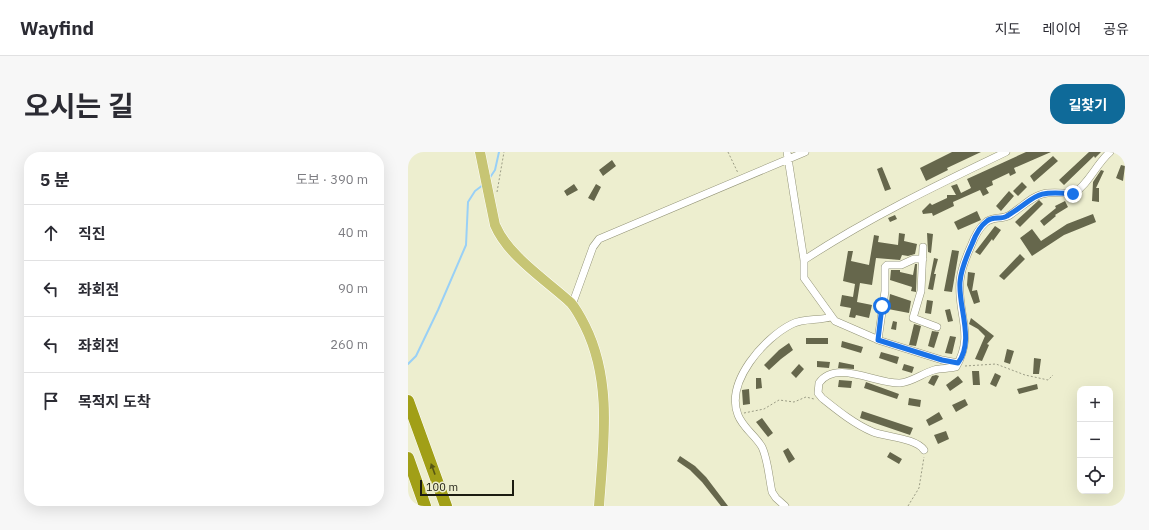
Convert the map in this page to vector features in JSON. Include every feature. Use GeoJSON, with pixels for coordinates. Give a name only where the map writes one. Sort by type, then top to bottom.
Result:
{"type":"FeatureCollection","features":[{"type":"Feature","properties":{"kind":"highway"},"geometry":{"type":"LineString","coordinates":[[408,401],[446,506]]}},
{"type":"Feature","properties":{"kind":"highway"},"geometry":{"type":"LineString","coordinates":[[408,458],[426,506]]}},
{"type":"Feature","properties":{"kind":"main road"},"geometry":{"type":"LineString","coordinates":[[480,152],[495,224],[504,241],[572,304],[578,312],[592,342],[600,364],[604,392],[599,506]]}},
{"type":"Feature","properties":{"kind":"street"},"geometry":{"type":"LineString","coordinates":[[572,304],[593,247],[599,239],[739,180],[788,155],[805,152]]}},
{"type":"Feature","properties":{"kind":"street"},"geometry":{"type":"LineString","coordinates":[[804,260],[907,200],[1006,152]]}},
{"type":"Feature","properties":{"kind":"street"},"geometry":{"type":"LineString","coordinates":[[924,450],[916,444],[881,435],[862,427],[822,398],[818,393],[819,383],[829,374],[849,373],[877,380],[903,382],[936,369],[956,367],[963,352],[965,341],[960,290],[961,275],[967,254],[982,226],[989,219],[1004,218],[1037,194],[1053,192],[1073,194],[1084,184],[1096,166],[1110,152]]}},
{"type":"Feature","properties":{"kind":"street"},"geometry":{"type":"LineString","coordinates":[[788,155],[804,260],[804,278],[831,317],[843,326],[878,340],[942,360],[958,363]]}},
{"type":"Feature","properties":{"kind":"street"},"geometry":{"type":"LineString","coordinates":[[923,247],[921,291],[913,318],[937,327]]}},
{"type":"Feature","properties":{"kind":"street"},"geometry":{"type":"LineString","coordinates":[[878,340],[886,290],[885,267],[887,265],[901,265],[914,260],[923,259]]}},
{"type":"Feature","properties":{"kind":"street"},"geometry":{"type":"LineString","coordinates":[[785,506],[772,492],[762,447],[741,423],[735,408],[740,379],[762,346],[793,324],[831,317]]}},
{"type":"Feature","properties":{"kind":"path"},"geometry":{"type":"LineString","coordinates":[[492,204],[496,194],[504,152]]}},
{"type":"Feature","properties":{"kind":"path"},"geometry":{"type":"LineString","coordinates":[[728,152],[738,172],[739,180]]}},
{"type":"Feature","properties":{"kind":"path"},"geometry":{"type":"LineString","coordinates":[[958,363],[966,367],[996,364],[1025,375],[1048,380],[1053,375]]}},
{"type":"Feature","properties":{"kind":"path"},"geometry":{"type":"LineString","coordinates":[[738,416],[749,411],[764,409],[779,400],[794,402],[806,397],[815,399],[822,398]]}},
{"type":"Feature","properties":{"kind":"path"},"geometry":{"type":"LineString","coordinates":[[908,506],[920,484],[924,450]]}},
{"type":"Feature","properties":{"kind":"building"},"geometry":{"type":"Polygon","coordinates":[[[952,152],[981,152],[947,168],[948,170],[926,181],[920,168],[952,152]]]}},
{"type":"Feature","properties":{"kind":"building"},"geometry":{"type":"Polygon","coordinates":[[[1026,152],[1051,152],[1014,168],[1016,173],[1010,176],[1009,173],[992,181],[993,185],[986,188],[989,193],[983,196],[980,190],[953,202],[954,206],[933,216],[932,213],[923,214],[922,211],[930,203],[932,205],[947,198],[947,195],[956,195],[951,186],[957,184],[961,193],[971,188],[967,179],[1026,152]]]}},
{"type":"Feature","properties":{"kind":"building"},"geometry":{"type":"Polygon","coordinates":[[[1089,152],[1101,152],[1095,158],[1094,156],[1064,185],[1059,180],[1089,152]]]}},
{"type":"Feature","properties":{"kind":"building"},"geometry":{"type":"Polygon","coordinates":[[[1053,156],[1058,161],[1034,182],[1030,176],[1053,156]]]}},
{"type":"Feature","properties":{"kind":"building"},"geometry":{"type":"Polygon","coordinates":[[[612,160],[616,166],[603,176],[599,170],[612,160]]]}},
{"type":"Feature","properties":{"kind":"building"},"geometry":{"type":"Polygon","coordinates":[[[1121,165],[1125,166],[1123,181],[1116,178],[1121,165]]]}},
{"type":"Feature","properties":{"kind":"building"},"geometry":{"type":"Polygon","coordinates":[[[882,167],[891,189],[885,191],[877,169],[882,167]]]}},
{"type":"Feature","properties":{"kind":"building"},"geometry":{"type":"Polygon","coordinates":[[[1101,170],[1104,171],[1096,188],[1099,188],[1099,202],[1092,201],[1093,182],[1101,170]]]}},
{"type":"Feature","properties":{"kind":"building"},"geometry":{"type":"Polygon","coordinates":[[[1022,182],[1027,187],[1018,196],[1013,191],[1022,182]]]}},
{"type":"Feature","properties":{"kind":"building"},"geometry":{"type":"Polygon","coordinates":[[[574,184],[578,190],[567,196],[564,191],[574,184]]]}},
{"type":"Feature","properties":{"kind":"building"},"geometry":{"type":"Polygon","coordinates":[[[596,184],[601,187],[594,201],[588,198],[596,184]]]}},
{"type":"Feature","properties":{"kind":"building"},"geometry":{"type":"Polygon","coordinates":[[[1009,191],[1014,196],[1001,211],[996,206],[1009,191]]]}},
{"type":"Feature","properties":{"kind":"building"},"geometry":{"type":"Polygon","coordinates":[[[1039,200],[1043,204],[1020,227],[1015,222],[1039,200]]]}},
{"type":"Feature","properties":{"kind":"building"},"geometry":{"type":"Polygon","coordinates":[[[1065,201],[1068,207],[1055,215],[1056,216],[1044,226],[1040,221],[1056,208],[1055,206],[1065,201]]]}},
{"type":"Feature","properties":{"kind":"building"},"geometry":{"type":"Polygon","coordinates":[[[977,211],[981,220],[958,230],[954,222],[977,211]]]}},
{"type":"Feature","properties":{"kind":"building"},"geometry":{"type":"Polygon","coordinates":[[[1093,214],[1096,222],[1064,235],[1032,256],[1020,238],[1032,229],[1041,241],[1067,224],[1093,214]]]}},
{"type":"Feature","properties":{"kind":"building"},"geometry":{"type":"Polygon","coordinates":[[[895,215],[897,219],[890,222],[888,218],[895,215]]]}},
{"type":"Feature","properties":{"kind":"building"},"geometry":{"type":"Polygon","coordinates":[[[995,226],[1001,230],[993,241],[992,239],[980,255],[975,252],[995,226]]]}},
{"type":"Feature","properties":{"kind":"building"},"geometry":{"type":"Polygon","coordinates":[[[899,233],[905,234],[904,241],[917,244],[915,254],[908,256],[902,255],[900,260],[876,258],[872,285],[860,283],[857,302],[872,305],[869,318],[856,315],[855,318],[849,317],[851,308],[840,306],[842,295],[853,297],[855,284],[843,281],[848,251],[853,251],[851,261],[869,265],[874,235],[879,236],[878,242],[898,245],[899,233]]]}},
{"type":"Feature","properties":{"kind":"building"},"geometry":{"type":"Polygon","coordinates":[[[927,233],[933,234],[931,253],[928,252],[927,233]]]}},
{"type":"Feature","properties":{"kind":"building"},"geometry":{"type":"Polygon","coordinates":[[[952,250],[959,251],[952,292],[944,291],[952,250]]]}},
{"type":"Feature","properties":{"kind":"building"},"geometry":{"type":"Polygon","coordinates":[[[1020,254],[1025,259],[1004,280],[999,276],[1020,254]]]}},
{"type":"Feature","properties":{"kind":"building"},"geometry":{"type":"Polygon","coordinates":[[[934,258],[938,259],[934,274],[936,274],[933,290],[928,289],[934,258]]]}},
{"type":"Feature","properties":{"kind":"building"},"geometry":{"type":"Polygon","coordinates":[[[915,264],[917,264],[916,292],[911,291],[912,287],[890,280],[891,270],[900,270],[900,272],[913,275],[915,264]]]}},
{"type":"Feature","properties":{"kind":"building"},"geometry":{"type":"Polygon","coordinates":[[[968,272],[975,273],[972,291],[977,290],[980,302],[974,304],[967,285],[968,272]]]}},
{"type":"Feature","properties":{"kind":"building"},"geometry":{"type":"Polygon","coordinates":[[[890,294],[911,301],[909,313],[888,309],[890,294]]]}},
{"type":"Feature","properties":{"kind":"building"},"geometry":{"type":"Polygon","coordinates":[[[927,300],[933,301],[931,314],[925,313],[927,300]]]}},
{"type":"Feature","properties":{"kind":"building"},"geometry":{"type":"Polygon","coordinates":[[[950,309],[953,321],[948,322],[945,310],[950,309]]]}},
{"type":"Feature","properties":{"kind":"building"},"geometry":{"type":"Polygon","coordinates":[[[971,318],[994,336],[987,344],[989,345],[982,361],[975,359],[985,336],[978,329],[969,324],[971,318]]]}},
{"type":"Feature","properties":{"kind":"building"},"geometry":{"type":"Polygon","coordinates":[[[893,321],[897,322],[896,330],[891,329],[893,321]]]}},
{"type":"Feature","properties":{"kind":"building"},"geometry":{"type":"Polygon","coordinates":[[[914,324],[921,326],[916,346],[909,345],[914,324]]]}},
{"type":"Feature","properties":{"kind":"building"},"geometry":{"type":"Polygon","coordinates":[[[932,331],[939,332],[934,348],[928,346],[932,331]]]}},
{"type":"Feature","properties":{"kind":"building"},"geometry":{"type":"Polygon","coordinates":[[[950,336],[956,337],[952,354],[945,353],[950,336]]]}},
{"type":"Feature","properties":{"kind":"building"},"geometry":{"type":"Polygon","coordinates":[[[806,338],[828,338],[828,344],[806,344],[806,338]]]}},
{"type":"Feature","properties":{"kind":"building"},"geometry":{"type":"Polygon","coordinates":[[[842,341],[863,347],[861,353],[841,347],[842,341]]]}},
{"type":"Feature","properties":{"kind":"building"},"geometry":{"type":"Polygon","coordinates":[[[789,343],[793,350],[769,370],[764,365],[779,350],[789,343]]]}},
{"type":"Feature","properties":{"kind":"building"},"geometry":{"type":"Polygon","coordinates":[[[1007,349],[1014,351],[1010,364],[1004,362],[1007,349]]]}},
{"type":"Feature","properties":{"kind":"building"},"geometry":{"type":"Polygon","coordinates":[[[881,352],[899,357],[897,364],[879,358],[881,352]]]}},
{"type":"Feature","properties":{"kind":"building"},"geometry":{"type":"Polygon","coordinates":[[[1034,358],[1041,359],[1039,374],[1033,374],[1034,358]]]}},
{"type":"Feature","properties":{"kind":"building"},"geometry":{"type":"Polygon","coordinates":[[[817,361],[830,362],[829,368],[817,367],[817,361]]]}},
{"type":"Feature","properties":{"kind":"building"},"geometry":{"type":"Polygon","coordinates":[[[839,362],[854,365],[854,369],[838,368],[839,362]]]}},
{"type":"Feature","properties":{"kind":"building"},"geometry":{"type":"Polygon","coordinates":[[[799,364],[804,369],[796,378],[791,373],[799,364]]]}},
{"type":"Feature","properties":{"kind":"building"},"geometry":{"type":"Polygon","coordinates":[[[904,364],[914,367],[912,373],[902,370],[904,364]]]}},
{"type":"Feature","properties":{"kind":"building"},"geometry":{"type":"Polygon","coordinates":[[[972,371],[979,371],[980,385],[973,385],[972,371]]]}},
{"type":"Feature","properties":{"kind":"building"},"geometry":{"type":"Polygon","coordinates":[[[995,373],[1001,376],[996,387],[990,384],[995,373]]]}},
{"type":"Feature","properties":{"kind":"building"},"geometry":{"type":"Polygon","coordinates":[[[932,376],[939,376],[934,386],[928,383],[932,376]]]}},
{"type":"Feature","properties":{"kind":"building"},"geometry":{"type":"Polygon","coordinates":[[[958,376],[963,382],[950,391],[946,385],[958,376]]]}},
{"type":"Feature","properties":{"kind":"building"},"geometry":{"type":"Polygon","coordinates":[[[756,378],[761,378],[762,388],[756,389],[756,378]]]}},
{"type":"Feature","properties":{"kind":"building"},"geometry":{"type":"Polygon","coordinates":[[[839,380],[852,381],[851,388],[838,387],[839,380]]]}},
{"type":"Feature","properties":{"kind":"building"},"geometry":{"type":"Polygon","coordinates":[[[866,382],[899,394],[897,399],[864,388],[866,382]]]}},
{"type":"Feature","properties":{"kind":"building"},"geometry":{"type":"Polygon","coordinates":[[[1037,384],[1038,389],[1019,394],[1017,389],[1037,384]]]}},
{"type":"Feature","properties":{"kind":"building"},"geometry":{"type":"Polygon","coordinates":[[[749,389],[750,404],[743,405],[742,390],[749,389]]]}},
{"type":"Feature","properties":{"kind":"building"},"geometry":{"type":"Polygon","coordinates":[[[909,398],[921,400],[920,407],[908,405],[909,398]]]}},
{"type":"Feature","properties":{"kind":"building"},"geometry":{"type":"Polygon","coordinates":[[[965,399],[968,405],[956,412],[952,405],[965,399]]]}},
{"type":"Feature","properties":{"kind":"building"},"geometry":{"type":"Polygon","coordinates":[[[862,411],[913,428],[910,435],[860,418],[862,411]]]}},
{"type":"Feature","properties":{"kind":"building"},"geometry":{"type":"Polygon","coordinates":[[[939,412],[943,419],[929,426],[926,420],[939,412]]]}},
{"type":"Feature","properties":{"kind":"building"},"geometry":{"type":"Polygon","coordinates":[[[762,418],[773,433],[768,437],[756,422],[762,418]]]}},
{"type":"Feature","properties":{"kind":"building"},"geometry":{"type":"Polygon","coordinates":[[[946,431],[949,439],[938,444],[934,435],[946,431]]]}},
{"type":"Feature","properties":{"kind":"building"},"geometry":{"type":"Polygon","coordinates":[[[788,448],[795,459],[789,463],[783,451],[788,448]]]}},
{"type":"Feature","properties":{"kind":"building"},"geometry":{"type":"Polygon","coordinates":[[[890,452],[902,459],[899,464],[887,457],[890,452]]]}},
{"type":"Feature","properties":{"kind":"building"},"geometry":{"type":"Polygon","coordinates":[[[680,456],[695,466],[706,477],[728,506],[721,506],[702,482],[690,470],[677,461],[680,456]]]}},
{"type":"Feature","properties":{"kind":"waterway"},"geometry":{"type":"LineString","coordinates":[[489,179],[495,170],[499,152]]}},
{"type":"Feature","properties":{"kind":"waterway"},"geometry":{"type":"LineString","coordinates":[[408,364],[416,356],[466,245],[468,202],[475,191],[483,185]]}},
{"type":"Feature","properties":{"kind":"route"},"geometry":{"type":"LineString","coordinates":[[882,306],[878,340],[914,352],[958,363],[961,360],[965,346],[960,290],[961,275],[967,254],[982,226],[989,219],[1001,219],[1010,215],[1037,194],[1053,192],[1073,194]]}}]}
